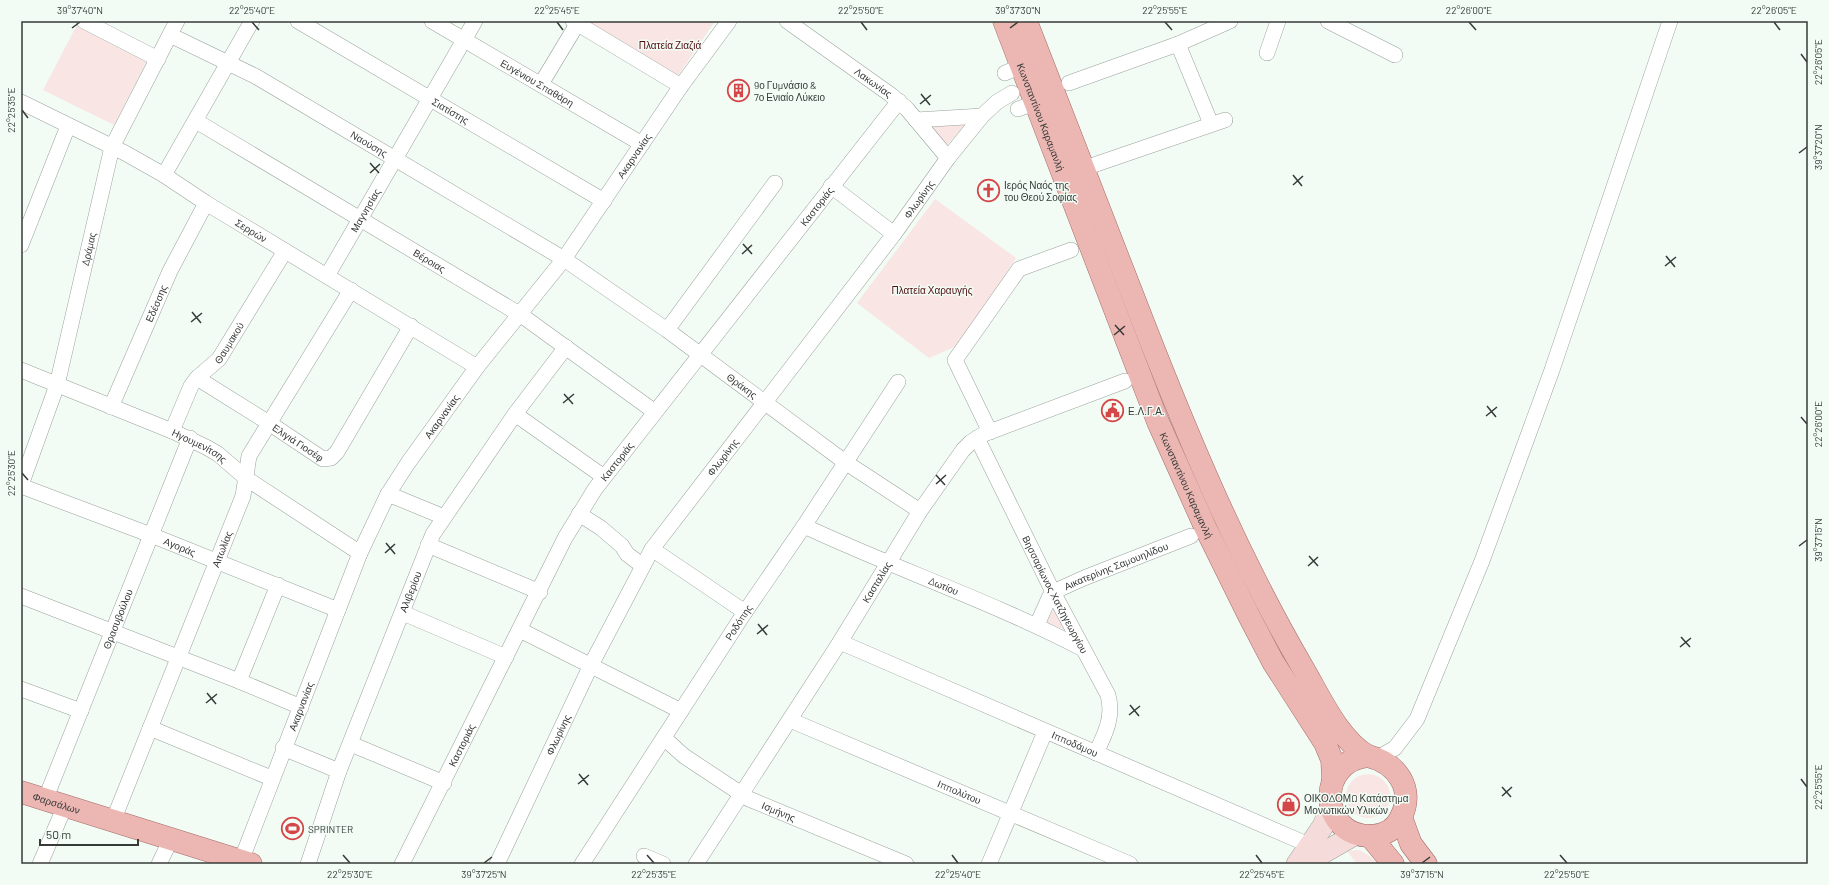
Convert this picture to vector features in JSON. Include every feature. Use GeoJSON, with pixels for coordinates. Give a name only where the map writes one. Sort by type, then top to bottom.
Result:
{"type":"FeatureCollection","features":[{"type":"Feature","properties":{"kind":"main road","name":"Κωνσταντίνου Καραμανλή"},"geometry":{"type":"LineString","coordinates":[[1004,21],[1013,69],[1026,106],[1158,422],[1206,529],[1249,616],[1273,662],[1325,743],[1332,760],[1334,779]]}},
{"type":"Feature","properties":{"kind":"main road"},"geometry":{"type":"LineString","coordinates":[[1026,21],[1091,165],[1162,373],[1225,518],[1292,650],[1324,704],[1348,739],[1357,748],[1390,765],[1400,776],[1405,786],[1407,797],[1405,807],[1398,823],[1389,831],[1383,834],[1363,835],[1307,855]]}},
{"type":"Feature","properties":{"kind":"main road"},"geometry":{"type":"LineString","coordinates":[[1373,757],[1352,759],[1340,770],[1334,779],[1330,792],[1331,806],[1335,817],[1339,822],[1363,835],[1393,864]]}},
{"type":"Feature","properties":{"kind":"main road","name":"Φαρσάλων"},"geometry":{"type":"LineString","coordinates":[[21,792],[246,862]]}},
{"type":"Feature","properties":{"kind":"main road"},"geometry":{"type":"LineString","coordinates":[[1297,864],[1307,855],[1323,826],[1331,806]]}},
{"type":"Feature","properties":{"kind":"main road"},"geometry":{"type":"LineString","coordinates":[[1401,817],[1411,844],[1426,864]]}},
{"type":"Feature","properties":{"kind":"street"},"geometry":{"type":"LineString","coordinates":[[84,21],[158,59]]}},
{"type":"Feature","properties":{"kind":"street","name":"Δράμας"},"geometry":{"type":"LineString","coordinates":[[21,486],[57,385],[112,147],[177,21]]}},
{"type":"Feature","properties":{"kind":"street"},"geometry":{"type":"LineString","coordinates":[[164,175],[230,62],[252,21]]}},
{"type":"Feature","properties":{"kind":"street","name":"Σιατίστης"},"geometry":{"type":"LineString","coordinates":[[298,21],[604,201]]}},
{"type":"Feature","properties":{"kind":"street","name":"Ευγένιου Σπαθάρη"},"geometry":{"type":"LineString","coordinates":[[432,21],[642,144]]}},
{"type":"Feature","properties":{"kind":"street","name":"Μαγνησίας"},"geometry":{"type":"LineString","coordinates":[[327,276],[475,21]]}},
{"type":"Feature","properties":{"kind":"street","name":"Ακαρνανίας"},"geometry":{"type":"LineString","coordinates":[[246,862],[271,778],[301,707],[360,553],[388,494],[408,463],[477,367],[521,315],[564,259],[681,86],[729,21]]}},
{"type":"Feature","properties":{"kind":"street","name":"Λακωνίας"},"geometry":{"type":"LineString","coordinates":[[787,21],[899,101],[948,158]]}},
{"type":"Feature","properties":{"kind":"street"},"geometry":{"type":"LineString","coordinates":[[1069,83],[1178,44],[1230,21]]}},
{"type":"Feature","properties":{"kind":"street"},"geometry":{"type":"LineString","coordinates":[[1267,53],[1278,21]]}},
{"type":"Feature","properties":{"kind":"street"},"geometry":{"type":"LineString","coordinates":[[1328,21],[1396,55]]}},
{"type":"Feature","properties":{"kind":"street"},"geometry":{"type":"LineString","coordinates":[[1373,757],[1395,748],[1414,726],[1482,561],[1534,421],[1670,21]]}},
{"type":"Feature","properties":{"kind":"street"},"geometry":{"type":"LineString","coordinates":[[541,84],[577,22],[681,86]]}},
{"type":"Feature","properties":{"kind":"street","name":"Ναούσης"},"geometry":{"type":"LineString","coordinates":[[170,35],[230,62],[255,76],[564,259]]}},
{"type":"Feature","properties":{"kind":"street"},"geometry":{"type":"LineString","coordinates":[[1178,44],[1209,119]]}},
{"type":"Feature","properties":{"kind":"street","name":"Φλωρίνης"},"geometry":{"type":"LineString","coordinates":[[497,864],[591,665],[652,549],[894,234],[948,158],[982,116],[997,102],[1012,94]]}},
{"type":"Feature","properties":{"kind":"street","name":"Καστοριάς"},"geometry":{"type":"LineString","coordinates":[[402,864],[540,592],[565,538],[579,514],[604,477],[899,101]]}},
{"type":"Feature","properties":{"kind":"street","name":"Σερρών"},"geometry":{"type":"LineString","coordinates":[[23,108],[68,126],[112,147],[164,175],[206,203],[477,367]]}},
{"type":"Feature","properties":{"kind":"street"},"geometry":{"type":"LineString","coordinates":[[916,120],[982,116]]}},
{"type":"Feature","properties":{"kind":"street"},"geometry":{"type":"LineString","coordinates":[[1091,165],[1225,120]]}},
{"type":"Feature","properties":{"kind":"street","name":"Βέροιας"},"geometry":{"type":"LineString","coordinates":[[196,121],[359,220],[521,315],[655,412]]}},
{"type":"Feature","properties":{"kind":"street"},"geometry":{"type":"LineString","coordinates":[[21,245],[24,227],[68,126]]}},
{"type":"Feature","properties":{"kind":"street"},"geometry":{"type":"LineString","coordinates":[[21,214],[48,173]]}},
{"type":"Feature","properties":{"kind":"street"},"geometry":{"type":"LineString","coordinates":[[667,330],[775,183]]}},
{"type":"Feature","properties":{"kind":"street"},"geometry":{"type":"LineString","coordinates":[[831,186],[894,234]]}},
{"type":"Feature","properties":{"kind":"street","name":"Εδέσσης"},"geometry":{"type":"LineString","coordinates":[[111,407],[170,271],[206,203]]}},
{"type":"Feature","properties":{"kind":"street","name":"Βησσαρίωνος Χατζηγεωργίου"},"geometry":{"type":"LineString","coordinates":[[1071,250],[1019,269],[955,360],[983,435],[1053,592],[1108,695],[1110,703],[1110,722],[1096,753]]}},
{"type":"Feature","properties":{"kind":"street","name":"Θαυμακού"},"geometry":{"type":"LineString","coordinates":[[172,431],[197,378],[219,359],[285,251]]}},
{"type":"Feature","properties":{"kind":"street","name":"Θράκης"},"geometry":{"type":"LineString","coordinates":[[564,259],[667,330],[845,462],[920,511]]}},
{"type":"Feature","properties":{"kind":"street","name":"Αιτωλίας"},"geometry":{"type":"LineString","coordinates":[[113,821],[243,496],[247,479],[249,456],[351,290]]}},
{"type":"Feature","properties":{"kind":"street","name":"Ελιγιά Γιοσέφ"},"geometry":{"type":"LineString","coordinates":[[197,378],[270,423],[323,459],[331,458],[337,452],[411,326]]}},
{"type":"Feature","properties":{"kind":"street","name":"Αλιβερίου"},"geometry":{"type":"LineString","coordinates":[[308,864],[339,771],[403,613],[428,545],[444,517],[515,414],[566,347]]}},
{"type":"Feature","properties":{"kind":"street","name":"Ηγουμενίτσης"},"geometry":{"type":"LineString","coordinates":[[21,370],[190,438],[218,454],[247,479],[360,553]]}},
{"type":"Feature","properties":{"kind":"street","name":"Κασταλίας"},"geometry":{"type":"LineString","coordinates":[[696,864],[840,642],[920,511],[963,450],[983,435],[1125,381]]}},
{"type":"Feature","properties":{"kind":"street","name":"Ροδόπης"},"geometry":{"type":"LineString","coordinates":[[582,864],[745,612],[804,526],[898,382]]}},
{"type":"Feature","properties":{"kind":"street"},"geometry":{"type":"LineString","coordinates":[[515,414],[604,477]]}},
{"type":"Feature","properties":{"kind":"street","name":"Θρασυβούλου"},"geometry":{"type":"LineString","coordinates":[[40,864],[55,803],[81,711],[190,438]]}},
{"type":"Feature","properties":{"kind":"street","name":"Αγοράς"},"geometry":{"type":"LineString","coordinates":[[21,486],[152,535],[338,610]]}},
{"type":"Feature","properties":{"kind":"street"},"geometry":{"type":"LineString","coordinates":[[388,494],[444,517]]}},
{"type":"Feature","properties":{"kind":"street"},"geometry":{"type":"LineString","coordinates":[[579,514],[601,528],[622,546],[627,554],[643,566]]}},
{"type":"Feature","properties":{"kind":"street","name":"Δωτίου"},"geometry":{"type":"LineString","coordinates":[[804,526],[888,563],[1037,625],[1083,649]]}},
{"type":"Feature","properties":{"kind":"street","name":"Αικατερίνης Σαμουηλίδου"},"geometry":{"type":"LineString","coordinates":[[1037,625],[1053,592],[1084,578],[1191,536]]}},
{"type":"Feature","properties":{"kind":"street"},"geometry":{"type":"LineString","coordinates":[[428,545],[540,592]]}},
{"type":"Feature","properties":{"kind":"street"},"geometry":{"type":"LineString","coordinates":[[652,549],[745,612]]}},
{"type":"Feature","properties":{"kind":"street"},"geometry":{"type":"LineString","coordinates":[[239,680],[278,585]]}},
{"type":"Feature","properties":{"kind":"street"},"geometry":{"type":"LineString","coordinates":[[21,596],[239,680],[301,707]]}},
{"type":"Feature","properties":{"kind":"street"},"geometry":{"type":"LineString","coordinates":[[403,613],[506,657]]}},
{"type":"Feature","properties":{"kind":"street"},"geometry":{"type":"LineString","coordinates":[[520,630],[681,711]]}},
{"type":"Feature","properties":{"kind":"street","name":"Ιπποδάμου"},"geometry":{"type":"LineString","coordinates":[[840,642],[1096,753],[1307,855]]}},
{"type":"Feature","properties":{"kind":"street"},"geometry":{"type":"LineString","coordinates":[[21,689],[81,711]]}},
{"type":"Feature","properties":{"kind":"street","name":"Ιππολύτου"},"geometry":{"type":"LineString","coordinates":[[790,720],[1130,864]]}},
{"type":"Feature","properties":{"kind":"street"},"geometry":{"type":"LineString","coordinates":[[150,728],[271,778]]}},
{"type":"Feature","properties":{"kind":"street"},"geometry":{"type":"LineString","coordinates":[[989,864],[1045,732]]}},
{"type":"Feature","properties":{"kind":"street"},"geometry":{"type":"LineString","coordinates":[[1400,776],[1397,760],[1404,736]]}},
{"type":"Feature","properties":{"kind":"street","name":"Ισμήνης"},"geometry":{"type":"LineString","coordinates":[[664,738],[684,756],[740,794],[906,864]]}},
{"type":"Feature","properties":{"kind":"street"},"geometry":{"type":"LineString","coordinates":[[351,744],[444,783]]}},
{"type":"Feature","properties":{"kind":"street"},"geometry":{"type":"LineString","coordinates":[[283,748],[339,771]]}},
{"type":"Feature","properties":{"kind":"street"},"geometry":{"type":"LineString","coordinates":[[159,864],[171,839]]}},
{"type":"Feature","properties":{"kind":"street"},"geometry":{"type":"LineString","coordinates":[[644,856],[663,864]]}},
{"type":"Feature","properties":{"kind":"green space"},"geometry":{"type":"Polygon","coordinates":[[[79,21],[149,57],[114,125],[43,90],[79,21]]]}},
{"type":"Feature","properties":{"kind":"green space","name":"Πλατεία Ζιαζιά"},"geometry":{"type":"Polygon","coordinates":[[[589,21],[715,21],[677,77],[587,25],[589,21]]]}},
{"type":"Feature","properties":{"kind":"green space"},"geometry":{"type":"Polygon","coordinates":[[[966,124],[946,146],[927,125],[966,124]]]}},
{"type":"Feature","properties":{"kind":"green space","name":"Πλατεία Χαραυγής"},"geometry":{"type":"Polygon","coordinates":[[[935,199],[1016,258],[959,345],[929,358],[857,303],[935,199]]]}},
{"type":"Feature","properties":{"kind":"green space"},"geometry":{"type":"Polygon","coordinates":[[[1054,608],[1066,630],[1047,623],[1054,608]]]}},
{"type":"Feature","properties":{"kind":"green space"},"geometry":{"type":"Polygon","coordinates":[[[1368,774],[1380,778],[1386,784],[1390,796],[1386,808],[1380,814],[1368,818],[1356,814],[1350,808],[1346,796],[1350,784],[1356,778],[1368,774]]]}},
{"type":"Feature","properties":{"kind":"green space"},"geometry":{"type":"Polygon","coordinates":[[[1359,850],[1368,855],[1378,864],[1357,864],[1347,851],[1359,850]]]}},
{"type":"Feature","properties":{"kind":"place","name":"9ο Γυμνάσιο & 7ο Ενιαίο Λύκειο"},"geometry":{"type":"Point","coordinates":[739,91]}},
{"type":"Feature","properties":{"kind":"place","name":"Ιερός Ναός της του Θεού Σοφίας"},"geometry":{"type":"Point","coordinates":[988,191]}},
{"type":"Feature","properties":{"kind":"place","name":"Ε.Λ.Γ.Α."},"geometry":{"type":"Point","coordinates":[1113,411]}},
{"type":"Feature","properties":{"kind":"place","name":"ΟΙΚΟΔΟΜΩ Κατάστημα Μονωτικών Υλικών"},"geometry":{"type":"Point","coordinates":[1288,804]}},
{"type":"Feature","properties":{"kind":"place","name":"SPRINTER"},"geometry":{"type":"Point","coordinates":[293,829]}}]}
